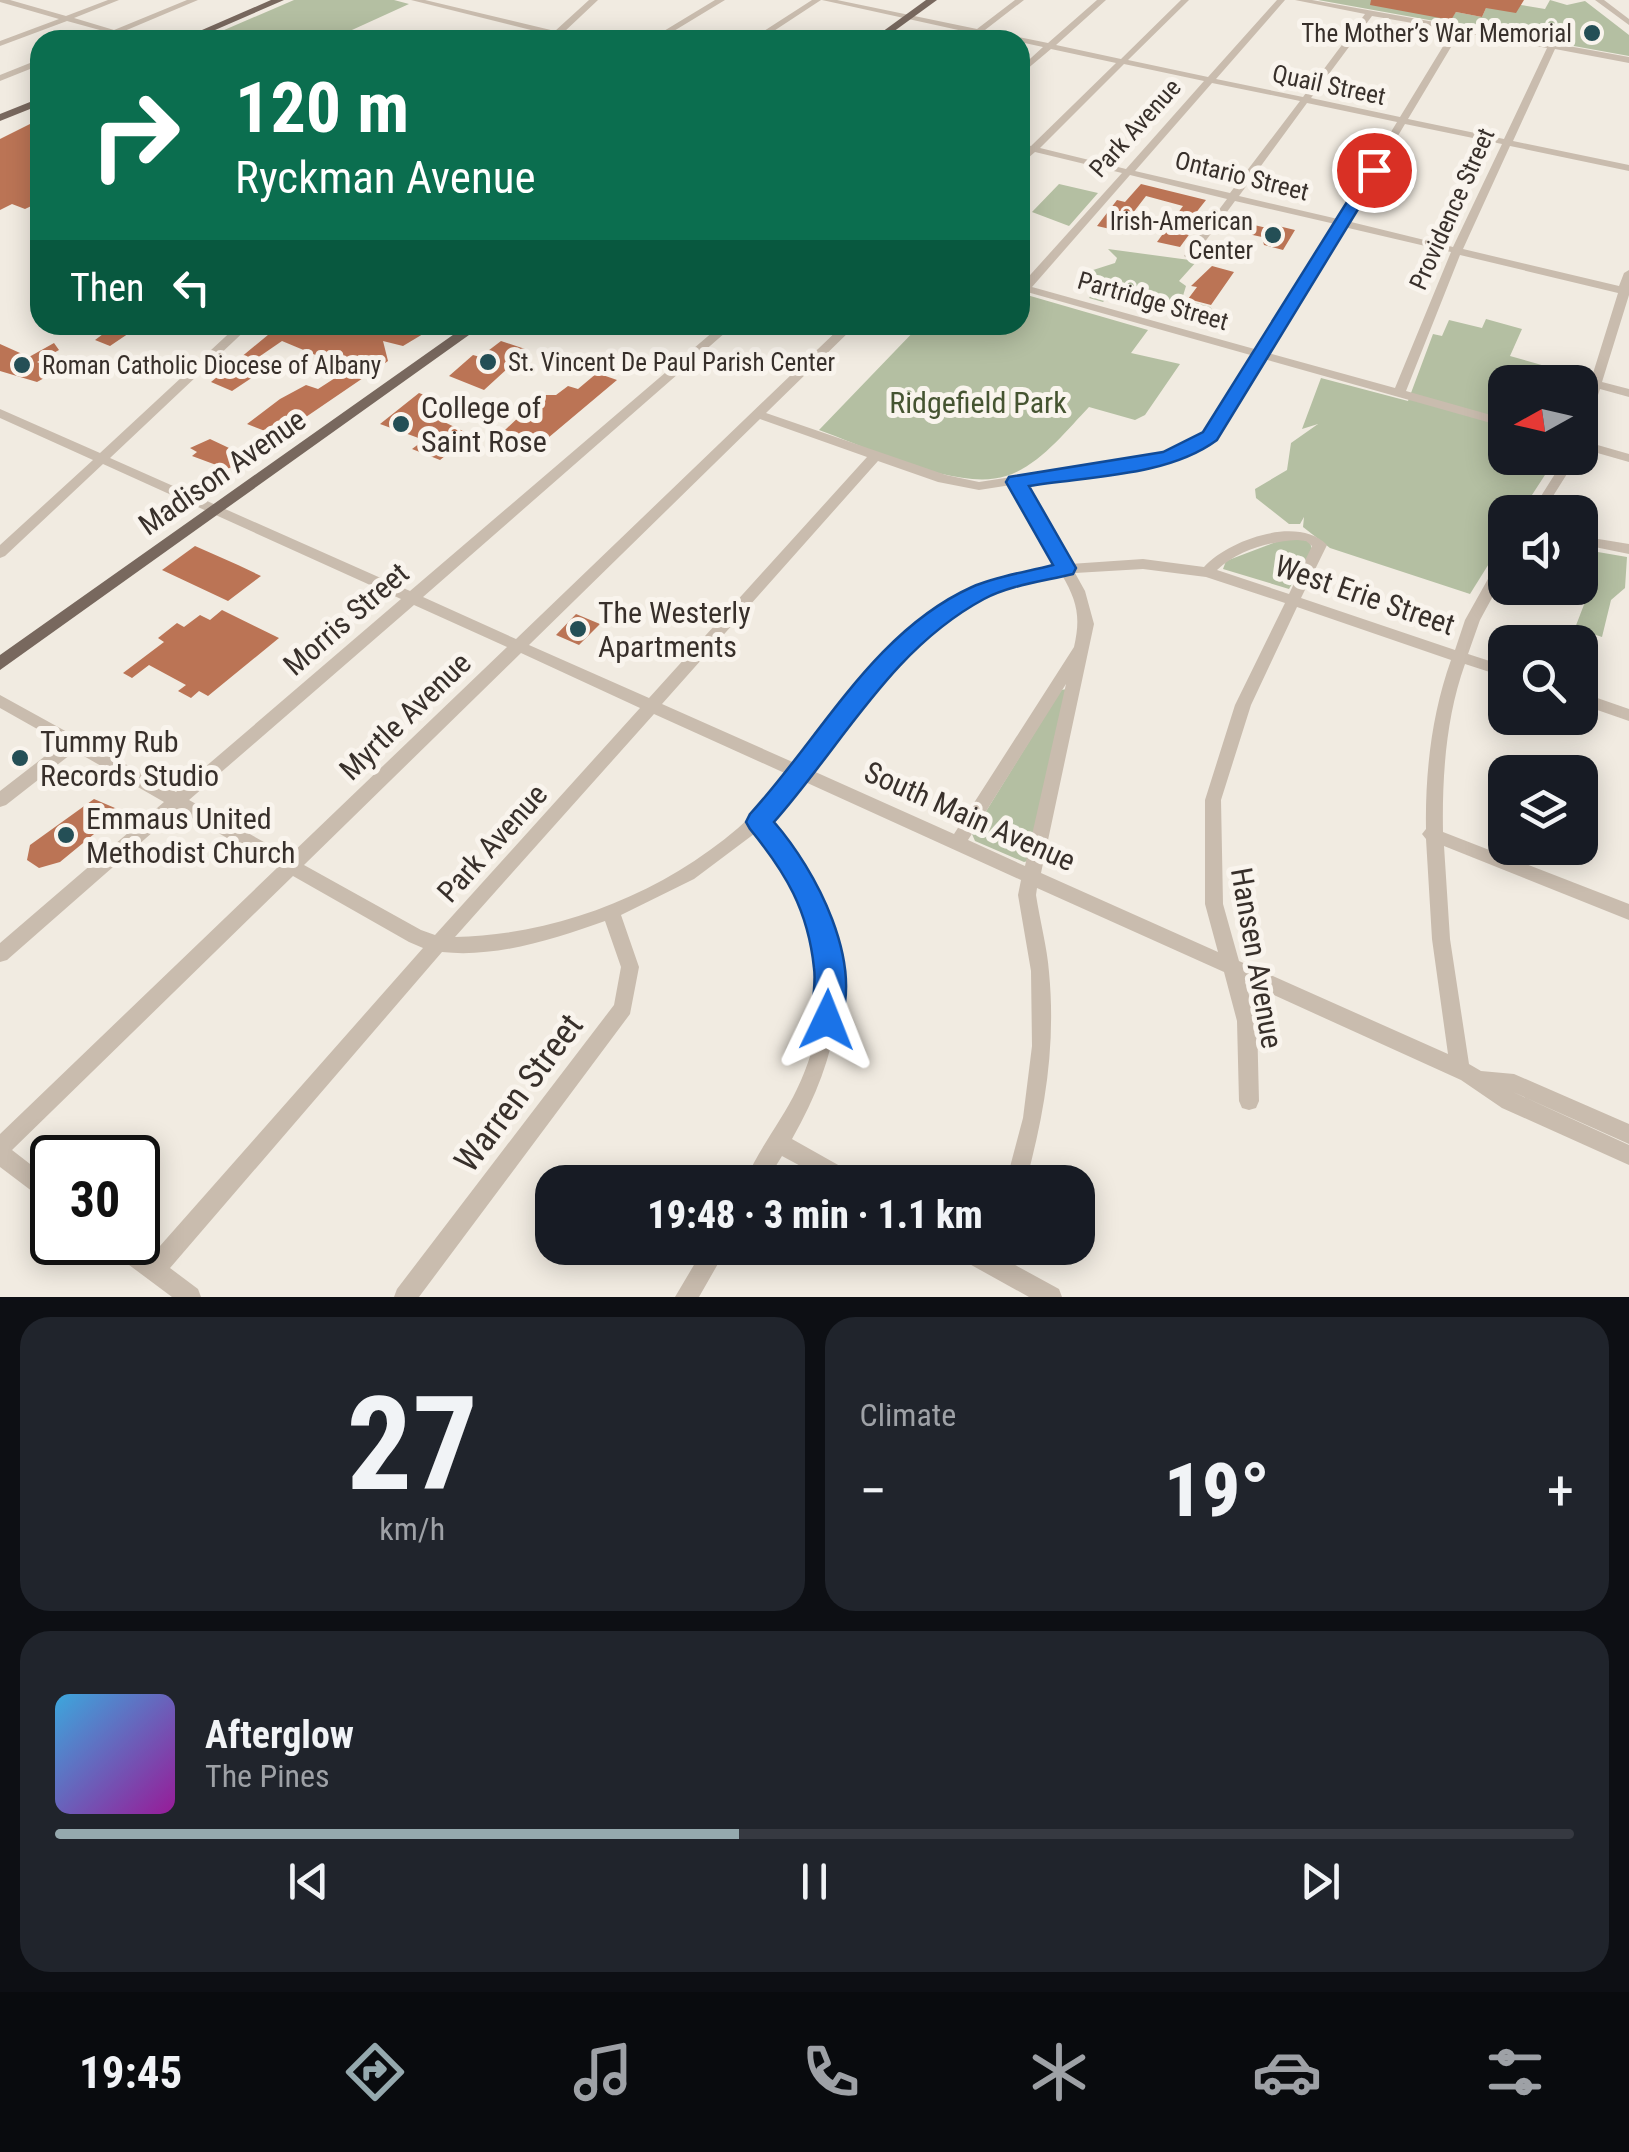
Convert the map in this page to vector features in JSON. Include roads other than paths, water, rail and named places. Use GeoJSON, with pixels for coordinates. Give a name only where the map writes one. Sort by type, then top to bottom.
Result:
{"type":"FeatureCollection","features":[{"type":"Feature","properties":{"kind":"main road"},"geometry":{"type":"LineString","coordinates":[[208,30],[279,0]]}},
{"type":"Feature","properties":{"kind":"main road"},"geometry":{"type":"LineString","coordinates":[[890,30],[932,0]]}},
{"type":"Feature","properties":{"kind":"main road"},"geometry":{"type":"LineString","coordinates":[[0,118],[30,105]]}},
{"type":"Feature","properties":{"kind":"main road","name":"Madison Avenue"},"geometry":{"type":"LineString","coordinates":[[0,664],[462,335]]}},
{"type":"Feature","properties":{"kind":"street"},"geometry":{"type":"LineString","coordinates":[[1,0],[107,30]]}},
{"type":"Feature","properties":{"kind":"street"},"geometry":{"type":"LineString","coordinates":[[36,30],[114,0]]}},
{"type":"Feature","properties":{"kind":"street"},"geometry":{"type":"LineString","coordinates":[[119,30],[194,0]]}},
{"type":"Feature","properties":{"kind":"street"},"geometry":{"type":"LineString","coordinates":[[415,0],[528,30]]}},
{"type":"Feature","properties":{"kind":"street"},"geometry":{"type":"LineString","coordinates":[[562,30],[594,0]]}},
{"type":"Feature","properties":{"kind":"street"},"geometry":{"type":"LineString","coordinates":[[670,30],[721,0]]}},
{"type":"Feature","properties":{"kind":"street"},"geometry":{"type":"LineString","coordinates":[[770,30],[817,0]]}},
{"type":"Feature","properties":{"kind":"street","name":"Quail Street"},"geometry":{"type":"LineString","coordinates":[[826,0],[970,30]]}},
{"type":"Feature","properties":{"kind":"street"},"geometry":{"type":"LineString","coordinates":[[982,30],[1020,0]]}},
{"type":"Feature","properties":{"kind":"street"},"geometry":{"type":"LineString","coordinates":[[1030,63],[1102,0]]}},
{"type":"Feature","properties":{"kind":"street"},"geometry":{"type":"LineString","coordinates":[[1030,152],[1185,0]]}},
{"type":"Feature","properties":{"kind":"street","name":"Park Avenue"},"geometry":{"type":"LineString","coordinates":[[1030,278],[1281,0]]}},
{"type":"Feature","properties":{"kind":"street"},"geometry":{"type":"LineString","coordinates":[[1299,0],[1629,60]]}},
{"type":"Feature","properties":{"kind":"street"},"geometry":{"type":"LineString","coordinates":[[1598,0],[1629,23]]}},
{"type":"Feature","properties":{"kind":"street"},"geometry":{"type":"LineString","coordinates":[[1190,256],[1370,13]]}},
{"type":"Feature","properties":{"kind":"street"},"geometry":{"type":"LineString","coordinates":[[758,414],[957,483],[1016,482],[1166,458],[1192,448],[1219,424],[1458,29]]}},
{"type":"Feature","properties":{"kind":"street"},"geometry":{"type":"LineString","coordinates":[[0,44],[30,32]]}},
{"type":"Feature","properties":{"kind":"street","name":"Quail Street"},"geometry":{"type":"LineString","coordinates":[[1030,42],[1629,168]]}},
{"type":"Feature","properties":{"kind":"street","name":"Providence Street"},"geometry":{"type":"LineString","coordinates":[[1399,394],[1458,250],[1552,46]]}},
{"type":"Feature","properties":{"kind":"street"},"geometry":{"type":"LineString","coordinates":[[0,78],[30,66]]}},
{"type":"Feature","properties":{"kind":"street","name":"Ontario Street"},"geometry":{"type":"LineString","coordinates":[[1030,148],[1626,291]]}},
{"type":"Feature","properties":{"kind":"street"},"geometry":{"type":"LineString","coordinates":[[1598,375],[1629,274]]}},
{"type":"Feature","properties":{"kind":"street","name":"Partridge Street"},"geometry":{"type":"LineString","coordinates":[[1030,289],[1488,418]]}},
{"type":"Feature","properties":{"kind":"street"},"geometry":{"type":"LineString","coordinates":[[1139,320],[1150,306]]}},
{"type":"Feature","properties":{"kind":"street"},"geometry":{"type":"LineString","coordinates":[[0,553],[234,335]]}},
{"type":"Feature","properties":{"kind":"street","name":"Morris Street"},"geometry":{"type":"LineString","coordinates":[[0,954],[716,335]]}},
{"type":"Feature","properties":{"kind":"street","name":"Myrtle Avenue"},"geometry":{"type":"LineString","coordinates":[[0,1151],[840,335]]}},
{"type":"Feature","properties":{"kind":"street"},"geometry":{"type":"LineString","coordinates":[[1598,385],[1629,393]]}},
{"type":"Feature","properties":{"kind":"street","name":"South Main Avenue"},"geometry":{"type":"LineString","coordinates":[[0,414],[1480,1078],[1510,1102],[1629,1156]]}},
{"type":"Feature","properties":{"kind":"street"},"geometry":{"type":"LineString","coordinates":[[1598,449],[1629,458]]}},
{"type":"Feature","properties":{"kind":"street","name":"Park Avenue"},"geometry":{"type":"LineString","coordinates":[[154,1270],[438,945],[876,456]]}},
{"type":"Feature","properties":{"kind":"street"},"geometry":{"type":"LineString","coordinates":[[1016,482],[1085,607],[1084,643],[1027,900],[1040,971],[1041,1070],[1020,1165]]}},
{"type":"Feature","properties":{"kind":"street"},"geometry":{"type":"LineString","coordinates":[[1207,572],[1221,558],[1287,533],[1310,534],[1320,549],[1293,601]]}},
{"type":"Feature","properties":{"kind":"street"},"geometry":{"type":"LineString","coordinates":[[1598,543],[1629,549]]}},
{"type":"Feature","properties":{"kind":"street","name":"West Erie Street"},"geometry":{"type":"LineString","coordinates":[[438,945],[534,934],[610,912],[686,875],[759,822],[803,772],[886,662],[922,627],[980,592],[1066,568],[1143,564],[1207,572],[1488,666]]}},
{"type":"Feature","properties":{"kind":"street"},"geometry":{"type":"LineString","coordinates":[[1460,1069],[1436,920],[1432,834],[1437,753],[1459,656],[1488,589]]}},
{"type":"Feature","properties":{"kind":"street","name":"Hansen Avenue"},"geometry":{"type":"LineString","coordinates":[[1249,1100],[1248,1027],[1212,886],[1214,800],[1232,732],[1293,601]]}},
{"type":"Feature","properties":{"kind":"street"},"geometry":{"type":"LineString","coordinates":[[957,843],[1084,643]]}},
{"type":"Feature","properties":{"kind":"street"},"geometry":{"type":"LineString","coordinates":[[0,701],[438,945]]}},
{"type":"Feature","properties":{"kind":"street"},"geometry":{"type":"LineString","coordinates":[[1598,704],[1629,714]]}},
{"type":"Feature","properties":{"kind":"street"},"geometry":{"type":"LineString","coordinates":[[0,800],[72,744]]}},
{"type":"Feature","properties":{"kind":"street"},"geometry":{"type":"LineString","coordinates":[[759,822],[808,886],[822,924],[829,970],[820,1056],[765,1165]]}},
{"type":"Feature","properties":{"kind":"street"},"geometry":{"type":"LineString","coordinates":[[1432,834],[1629,912]]}},
{"type":"Feature","properties":{"kind":"street","name":"Warren Street"},"geometry":{"type":"LineString","coordinates":[[405,1297],[622,1008],[630,967],[610,912]]}},
{"type":"Feature","properties":{"kind":"street","name":"South Main Avenue"},"geometry":{"type":"LineString","coordinates":[[1480,1078],[1514,1083],[1629,1134]]}},
{"type":"Feature","properties":{"kind":"street"},"geometry":{"type":"LineString","coordinates":[[778,1142],[819,1165]]}},
{"type":"Feature","properties":{"kind":"street"},"geometry":{"type":"LineString","coordinates":[[0,1151],[30,1176]]}},
{"type":"Feature","properties":{"kind":"street"},"geometry":{"type":"LineString","coordinates":[[147,1265],[190,1297]]}},
{"type":"Feature","properties":{"kind":"street"},"geometry":{"type":"LineString","coordinates":[[686,1297],[706,1265]]}},
{"type":"Feature","properties":{"kind":"street"},"geometry":{"type":"LineString","coordinates":[[1003,1265],[1051,1297]]}},
{"type":"Feature","properties":{"kind":"place","name":"The Mother’s War Memorial"},"geometry":{"type":"Point","coordinates":[1592,33]}},
{"type":"Feature","properties":{"kind":"place","name":"Irish-American Center"},"geometry":{"type":"Point","coordinates":[1273,235]}},
{"type":"Feature","properties":{"kind":"place","name":"St. Vincent De Paul Parish Center"},"geometry":{"type":"Point","coordinates":[488,362]}},
{"type":"Feature","properties":{"kind":"place","name":"Roman Catholic Diocese of Albany"},"geometry":{"type":"Point","coordinates":[22,365]}},
{"type":"Feature","properties":{"kind":"place","name":"College of Saint Rose"},"geometry":{"type":"Point","coordinates":[401,424]}},
{"type":"Feature","properties":{"kind":"place","name":"The Westerly Apartments"},"geometry":{"type":"Point","coordinates":[578,629]}},
{"type":"Feature","properties":{"kind":"place","name":"Tummy Rub Records Studio"},"geometry":{"type":"Point","coordinates":[20,758]}},
{"type":"Feature","properties":{"kind":"place","name":"Emmaus United Methodist Church"},"geometry":{"type":"Point","coordinates":[66,835]}},
{"type":"Feature","properties":{"kind":"park label","name":"Ridgefield Park"},"geometry":{"type":"Point","coordinates":[978,402]}}]}
